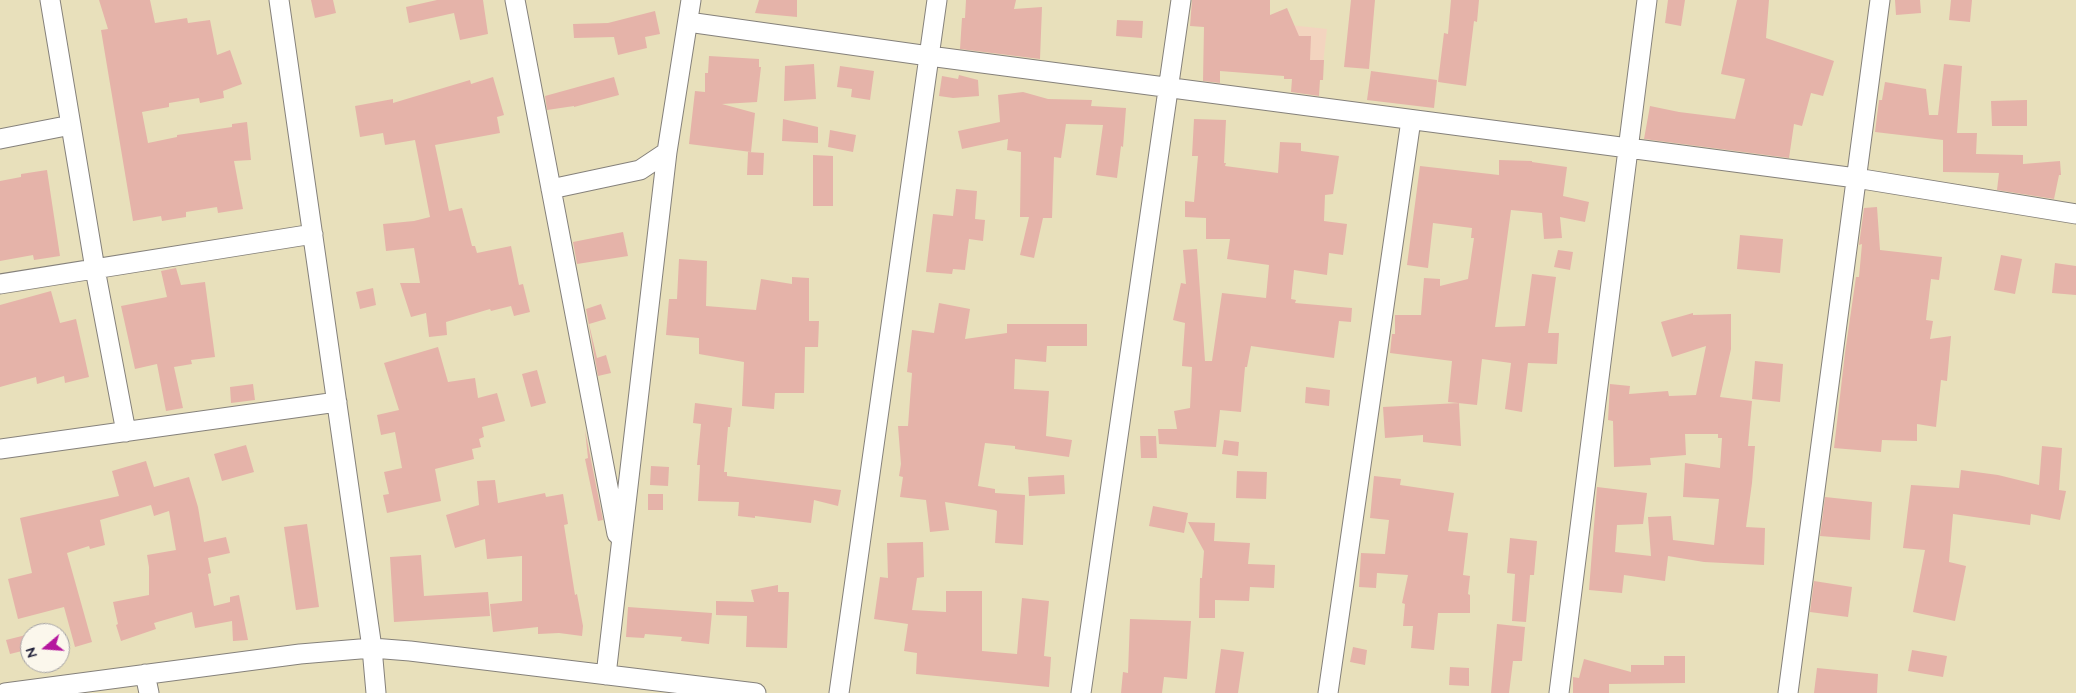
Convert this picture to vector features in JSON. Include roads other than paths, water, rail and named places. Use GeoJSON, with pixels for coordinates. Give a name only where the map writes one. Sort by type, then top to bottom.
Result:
{"type":"FeatureCollection","features":[{"type":"Feature","properties":{"kind":"street"},"geometry":{"type":"LineString","coordinates":[[50,0],[95,269],[126,432]]}},
{"type":"Feature","properties":{"kind":"street"},"geometry":{"type":"LineString","coordinates":[[279,0],[372,648],[376,693]]}},
{"type":"Feature","properties":{"kind":"street"},"geometry":{"type":"LineString","coordinates":[[515,0],[621,553]]}},
{"type":"Feature","properties":{"kind":"street"},"geometry":{"type":"LineString","coordinates":[[606,675],[667,152],[691,0]]}},
{"type":"Feature","properties":{"kind":"street"},"geometry":{"type":"LineString","coordinates":[[840,693],[937,0]]}},
{"type":"Feature","properties":{"kind":"street"},"geometry":{"type":"LineString","coordinates":[[1081,693],[1181,0]]}},
{"type":"Feature","properties":{"kind":"street"},"geometry":{"type":"LineString","coordinates":[[1559,693],[1647,0]]}},
{"type":"Feature","properties":{"kind":"street"},"geometry":{"type":"LineString","coordinates":[[1788,693],[1880,0]]}},
{"type":"Feature","properties":{"kind":"street"},"geometry":{"type":"LineString","coordinates":[[688,22],[929,56],[1169,86],[1411,120],[1856,178],[2076,214]]}},
{"type":"Feature","properties":{"kind":"street"},"geometry":{"type":"LineString","coordinates":[[1328,693],[1411,120]]}},
{"type":"Feature","properties":{"kind":"street"},"geometry":{"type":"LineString","coordinates":[[0,139],[71,125]]}},
{"type":"Feature","properties":{"kind":"street"},"geometry":{"type":"LineString","coordinates":[[551,189],[640,170],[667,152]]}},
{"type":"Feature","properties":{"kind":"street"},"geometry":{"type":"LineString","coordinates":[[0,284],[313,234]]}},
{"type":"Feature","properties":{"kind":"street"},"geometry":{"type":"LineString","coordinates":[[0,449],[337,402]]}},
{"type":"Feature","properties":{"kind":"street"},"geometry":{"type":"LineString","coordinates":[[5,693],[300,654],[372,648],[756,693]]}},
{"type":"Feature","properties":{"kind":"street"},"geometry":{"type":"LineString","coordinates":[[145,674],[149,693]]}}]}
